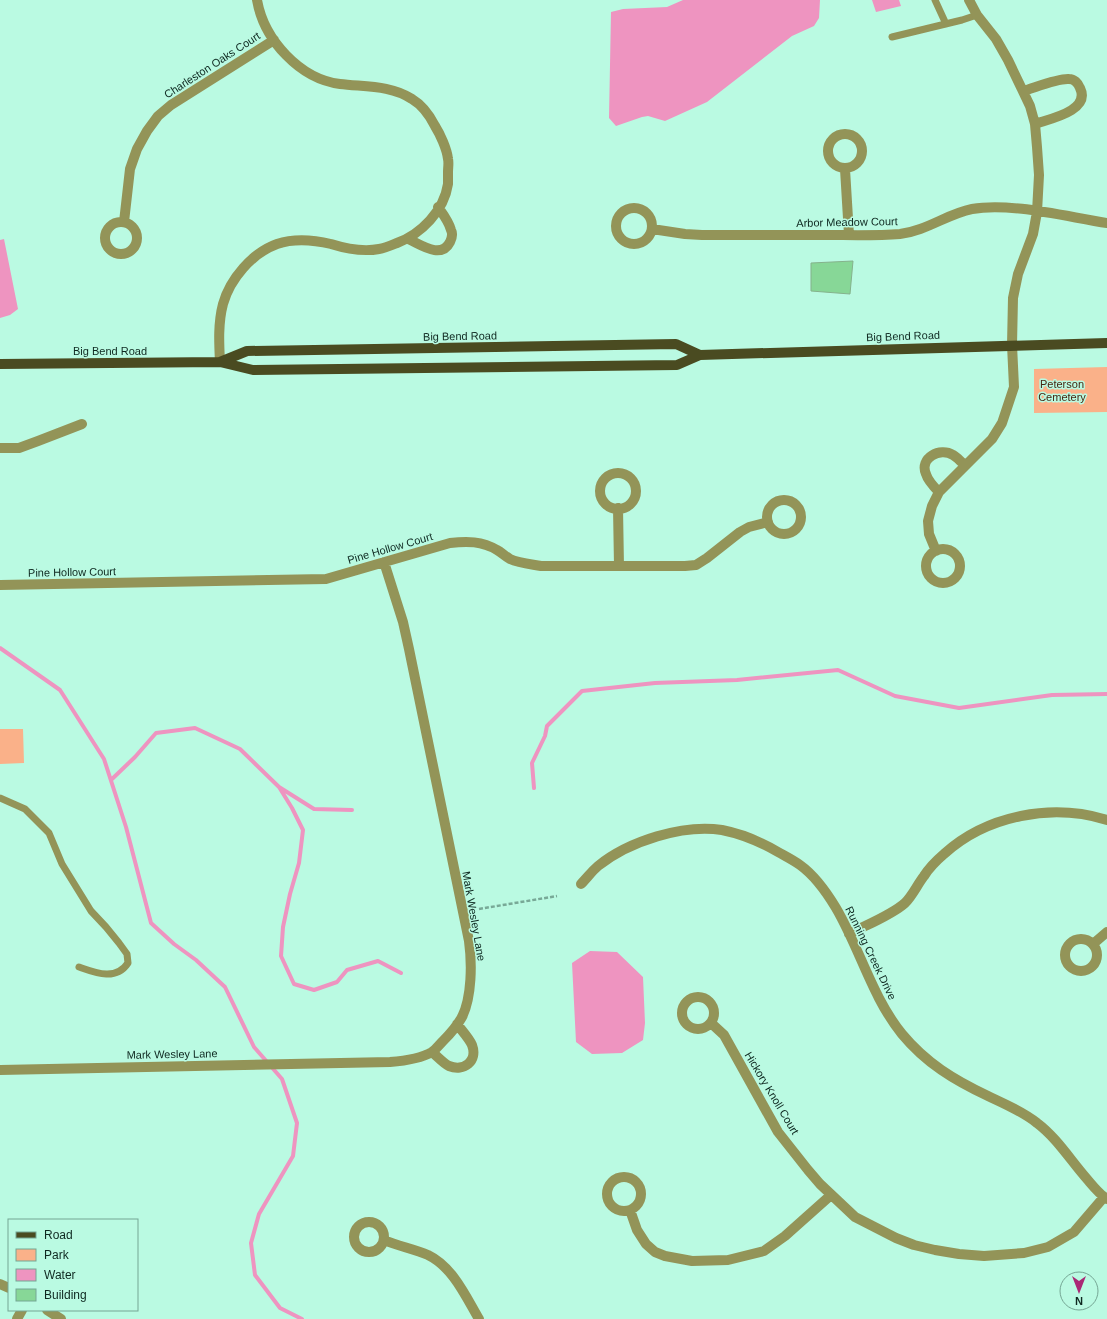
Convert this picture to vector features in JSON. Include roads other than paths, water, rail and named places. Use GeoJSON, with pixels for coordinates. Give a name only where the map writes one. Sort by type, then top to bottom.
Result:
{"type":"FeatureCollection","features":[{"type":"Feature","properties":{"kind":"main road","name":"Big Bend Road"},"geometry":{"type":"LineString","coordinates":[[0,364],[220,362],[253,370],[677,365],[700,355],[1107,343]]}},
{"type":"Feature","properties":{"kind":"main road","name":"Big Bend Road"},"geometry":{"type":"LineString","coordinates":[[220,362],[247,351],[676,344],[700,355]]}},
{"type":"Feature","properties":{"kind":"street"},"geometry":{"type":"LineString","coordinates":[[220,362],[219,334],[223,304],[238,274],[249,262],[278,244],[298,240],[318,240],[360,250],[380,249],[408,239],[429,222],[444,199],[448,185],[448,158],[440,133],[429,115],[413,100],[395,91],[378,87],[339,84],[320,79],[302,69],[286,55],[274,40],[264,22],[257,0]]}},
{"type":"Feature","properties":{"kind":"street"},"geometry":{"type":"LineString","coordinates":[[936,551],[930,534],[928,521],[938,492],[992,439],[1002,423],[1014,387],[1012,345],[1013,298],[1018,274],[1033,234],[1037,212],[1039,175],[1035,124],[1030,106],[1015,72],[996,39],[977,15],[969,0]]}},
{"type":"Feature","properties":{"kind":"street","name":"Charleston Oaks Court"},"geometry":{"type":"LineString","coordinates":[[124,222],[130,169],[137,149],[147,131],[158,116],[171,105],[274,40]]}},
{"type":"Feature","properties":{"kind":"street"},"geometry":{"type":"LineString","coordinates":[[1023,91],[1069,79],[1078,84],[1081,89],[1082,97],[1076,108],[1035,124]]}},
{"type":"Feature","properties":{"kind":"street"},"geometry":{"type":"LineString","coordinates":[[845,169],[849,235]]}},
{"type":"Feature","properties":{"kind":"street"},"geometry":{"type":"LineString","coordinates":[[408,239],[434,251],[448,246],[452,235],[451,230],[438,207]]}},
{"type":"Feature","properties":{"kind":"street","name":"Arbor Meadow Court"},"geometry":{"type":"LineString","coordinates":[[652,229],[702,235],[901,234],[920,230],[970,210],[985,207],[1002,207],[1107,224]]}},
{"type":"Feature","properties":{"kind":"street"},"geometry":{"type":"LineString","coordinates":[[0,448],[19,448],[82,424]]}},
{"type":"Feature","properties":{"kind":"street"},"geometry":{"type":"LineString","coordinates":[[938,492],[926,475],[924,469],[928,458],[934,453],[948,453],[953,455],[965,465]]}},
{"type":"Feature","properties":{"kind":"street"},"geometry":{"type":"LineString","coordinates":[[618,508],[619,566]]}},
{"type":"Feature","properties":{"kind":"street","name":"Pine Hollow Court"},"geometry":{"type":"LineString","coordinates":[[0,585],[326,579],[450,543],[465,541],[480,543],[496,549],[510,558],[522,563],[540,566],[685,566],[696,564],[707,558],[740,532],[749,527],[768,522]]}},
{"type":"Feature","properties":{"kind":"street","name":"Mark Wesley Lane"},"geometry":{"type":"LineString","coordinates":[[0,1070],[283,1065],[403,1061],[432,1052],[449,1035],[462,1016],[469,989],[471,959],[469,942],[409,649],[384,562]]}},
{"type":"Feature","properties":{"kind":"street"},"geometry":{"type":"LineString","coordinates":[[849,934],[904,904],[915,891],[923,876],[945,853],[972,834],[988,826],[1032,813],[1080,814],[1107,820]]}},
{"type":"Feature","properties":{"kind":"street","name":"Running Creek Drive"},"geometry":{"type":"LineString","coordinates":[[581,884],[598,866],[625,849],[655,837],[695,829],[721,830],[756,840],[801,865],[813,877],[836,908],[878,997],[902,1035],[928,1061],[954,1079],[1015,1108],[1038,1124],[1050,1135],[1105,1198]]}},
{"type":"Feature","properties":{"kind":"street"},"geometry":{"type":"LineString","coordinates":[[1093,944],[1107,932]]}},
{"type":"Feature","properties":{"kind":"street","name":"Hickory Knoll Court"},"geometry":{"type":"LineString","coordinates":[[711,1023],[724,1035],[778,1132],[820,1184],[855,1217],[896,1238],[914,1245],[935,1250],[984,1256],[1024,1253],[1048,1247],[1074,1232],[1105,1198]]}},
{"type":"Feature","properties":{"kind":"street"},"geometry":{"type":"LineString","coordinates":[[432,1052],[446,1064],[451,1066],[464,1067],[469,1065],[473,1053],[472,1045],[457,1024]]}},
{"type":"Feature","properties":{"kind":"street"},"geometry":{"type":"LineString","coordinates":[[630,1210],[637,1230],[646,1244],[655,1252],[665,1256],[692,1261],[728,1260],[764,1251],[785,1236],[831,1195]]}},
{"type":"Feature","properties":{"kind":"street"},"geometry":{"type":"LineString","coordinates":[[384,1240],[428,1256],[448,1270],[480,1319]]}},
{"type":"Feature","properties":{"kind":"street"},"geometry":{"type":"LineString","coordinates":[[49,1311],[61,1319]]}},
{"type":"Feature","properties":{"kind":"lane"},"geometry":{"type":"LineString","coordinates":[[935,0],[946,24]]}},
{"type":"Feature","properties":{"kind":"lane"},"geometry":{"type":"LineString","coordinates":[[892,37],[977,15]]}},
{"type":"Feature","properties":{"kind":"lane"},"geometry":{"type":"LineString","coordinates":[[0,798],[25,809],[49,832],[62,864],[91,912],[106,927],[126,954],[128,963],[124,969],[109,975],[94,973],[79,967]]}},
{"type":"Feature","properties":{"kind":"water"},"geometry":{"type":"Polygon","coordinates":[[[683,0],[820,0],[819,18],[814,26],[792,36],[707,102],[665,121],[648,116],[616,126],[609,118],[611,12],[623,9],[667,7],[683,0]]]}},
{"type":"Feature","properties":{"kind":"water"},"geometry":{"type":"Polygon","coordinates":[[[872,0],[899,0],[901,6],[876,12],[872,0]]]}},
{"type":"Feature","properties":{"kind":"water"},"geometry":{"type":"Polygon","coordinates":[[[4,239],[18,309],[10,315],[0,318],[0,240],[4,239]]]}},
{"type":"Feature","properties":{"kind":"water"},"geometry":{"type":"Polygon","coordinates":[[[590,951],[617,952],[643,977],[645,1023],[643,1040],[622,1053],[592,1054],[576,1042],[572,963],[590,951]]]}},
{"type":"Feature","properties":{"kind":"waterway"},"geometry":{"type":"LineString","coordinates":[[0,648],[60,690],[104,759],[126,827],[151,923],[174,944],[196,960],[225,987],[254,1047],[282,1079],[297,1123],[293,1156],[259,1214],[251,1243],[255,1275],[280,1308],[302,1319]]}},
{"type":"Feature","properties":{"kind":"waterway"},"geometry":{"type":"LineString","coordinates":[[534,788],[532,763],[545,736],[547,726],[582,691],[655,683],[737,680],[838,670],[895,696],[959,708],[1052,695],[1107,694]]}},
{"type":"Feature","properties":{"kind":"waterway"},"geometry":{"type":"LineString","coordinates":[[111,780],[135,757],[156,733],[195,728],[240,749],[279,787],[314,809],[352,810]]}},
{"type":"Feature","properties":{"kind":"waterway"},"geometry":{"type":"LineString","coordinates":[[279,787],[303,830],[299,863],[290,894],[283,927],[281,956],[294,984],[314,990],[337,982],[347,970],[378,961],[401,973]]}},
{"type":"Feature","properties":{"kind":"park label","name":"Peterson Cemetery"},"geometry":{"type":"Point","coordinates":[1062,390]}}]}
